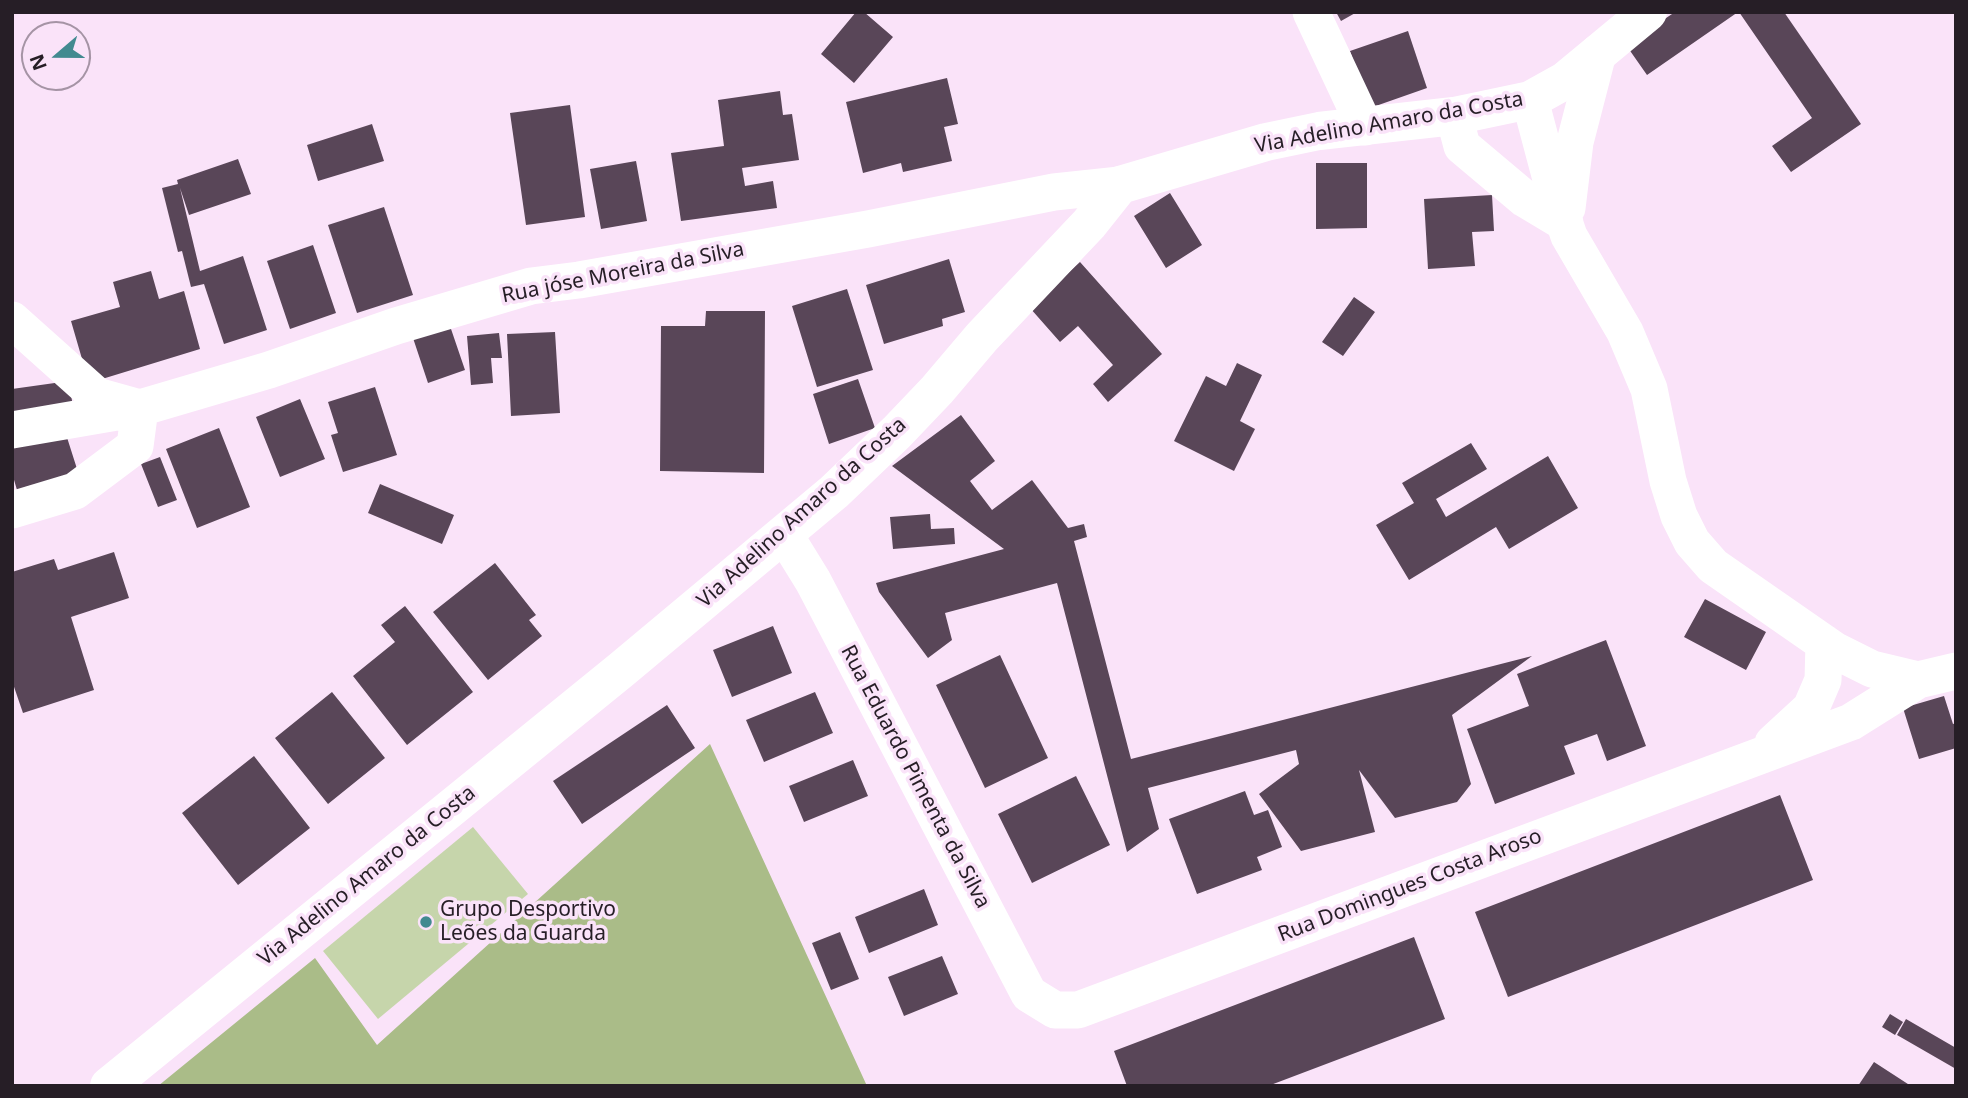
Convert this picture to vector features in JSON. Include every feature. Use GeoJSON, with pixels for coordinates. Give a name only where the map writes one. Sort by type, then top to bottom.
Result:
{"type":"FeatureCollection","features":[{"type":"Feature","properties":{"kind":"main road","name":"Via Adelino Amaro da Costa"},"geometry":{"type":"LineString","coordinates":[[109,1086],[784,534],[897,432],[1089,224],[1120,185],[1266,142],[1319,131],[1454,116],[1530,100],[1566,80],[1648,12]]}},
{"type":"Feature","properties":{"kind":"street"},"geometry":{"type":"LineString","coordinates":[[1311,12],[1365,127]]}},
{"type":"Feature","properties":{"kind":"street"},"geometry":{"type":"LineString","coordinates":[[1565,223],[1575,142],[1598,53]]}},
{"type":"Feature","properties":{"kind":"street"},"geometry":{"type":"LineString","coordinates":[[1530,100],[1569,236],[1625,332],[1649,389],[1668,481],[1679,516],[1692,542],[1713,566],[1824,643],[1872,668],[1918,680],[1956,671]]}},
{"type":"Feature","properties":{"kind":"street"},"geometry":{"type":"LineString","coordinates":[[1454,116],[1462,146],[1525,199],[1565,223]]}},
{"type":"Feature","properties":{"kind":"street","name":"Rua jóse Moreira da Silva"},"geometry":{"type":"LineString","coordinates":[[12,430],[140,408],[269,370],[396,326],[531,286],[856,231],[1055,192],[1120,185]]}},
{"type":"Feature","properties":{"kind":"street"},"geometry":{"type":"LineString","coordinates":[[12,320],[97,396],[140,408],[135,446],[75,491],[12,510]]}},
{"type":"Feature","properties":{"kind":"street","name":"Rua Eduardo Pimenta da Silva"},"geometry":{"type":"LineString","coordinates":[[784,534],[819,593],[1029,994],[1055,1010]]}},
{"type":"Feature","properties":{"kind":"street","name":"Rua Domingues Costa Aroso"},"geometry":{"type":"LineString","coordinates":[[1762,754],[1811,708],[1823,680],[1824,643]]}},
{"type":"Feature","properties":{"kind":"street","name":"Rua Domingues Costa Aroso"},"geometry":{"type":"LineString","coordinates":[[1055,1010],[1078,1010],[1851,722],[1918,680]]}},
{"type":"Feature","properties":{"kind":"green space"},"geometry":{"type":"Polygon","coordinates":[[[710,744],[867,1086],[158,1086],[315,958],[377,1045],[710,744]]]}},
{"type":"Feature","properties":{"kind":"green space","name":"Grupo Desportivo Leões da Guarda"},"geometry":{"type":"Polygon","coordinates":[[[473,827],[528,894],[378,1019],[323,951],[473,827]]]}},
{"type":"Feature","properties":{"kind":"building"},"geometry":{"type":"Polygon","coordinates":[[[856,12],[864,12],[893,37],[854,83],[821,54],[856,12]]]}},
{"type":"Feature","properties":{"kind":"building"},"geometry":{"type":"Polygon","coordinates":[[[1336,12],[1357,12],[1341,21],[1336,12]]]}},
{"type":"Feature","properties":{"kind":"building"},"geometry":{"type":"Polygon","coordinates":[[[1675,12],[1738,12],[1647,75],[1626,45],[1675,12]]]}},
{"type":"Feature","properties":{"kind":"building"},"geometry":{"type":"Polygon","coordinates":[[[1739,12],[1784,12],[1861,124],[1791,172],[1772,146],[1812,118],[1739,12]]]}},
{"type":"Feature","properties":{"kind":"building"},"geometry":{"type":"Polygon","coordinates":[[[1408,31],[1427,88],[1370,108],[1350,51],[1408,31]]]}},
{"type":"Feature","properties":{"kind":"building"},"geometry":{"type":"Polygon","coordinates":[[[947,78],[958,124],[944,127],[952,161],[903,172],[901,163],[863,173],[846,102],[947,78]]]}},
{"type":"Feature","properties":{"kind":"building"},"geometry":{"type":"Polygon","coordinates":[[[780,91],[783,115],[792,114],[799,160],[742,168],[745,186],[773,181],[777,208],[681,221],[671,153],[724,146],[718,100],[780,91]]]}},
{"type":"Feature","properties":{"kind":"building"},"geometry":{"type":"Polygon","coordinates":[[[570,105],[585,217],[526,225],[510,113],[570,105]]]}},
{"type":"Feature","properties":{"kind":"building"},"geometry":{"type":"Polygon","coordinates":[[[372,124],[384,161],[318,181],[307,145],[372,124]]]}},
{"type":"Feature","properties":{"kind":"building"},"geometry":{"type":"Polygon","coordinates":[[[238,159],[251,194],[189,215],[180,188],[200,271],[243,256],[267,330],[224,344],[204,284],[191,287],[182,251],[178,252],[162,188],[178,184],[177,180],[238,159]]]}},
{"type":"Feature","properties":{"kind":"building"},"geometry":{"type":"Polygon","coordinates":[[[636,161],[647,221],[601,229],[590,169],[636,161]]]}},
{"type":"Feature","properties":{"kind":"building"},"geometry":{"type":"Polygon","coordinates":[[[1316,163],[1367,163],[1367,228],[1316,229],[1316,163]]]}},
{"type":"Feature","properties":{"kind":"building"},"geometry":{"type":"Polygon","coordinates":[[[1170,193],[1202,245],[1166,268],[1134,216],[1170,193]]]}},
{"type":"Feature","properties":{"kind":"building"},"geometry":{"type":"Polygon","coordinates":[[[1492,195],[1494,231],[1472,232],[1475,266],[1428,269],[1424,199],[1492,195]]]}},
{"type":"Feature","properties":{"kind":"building"},"geometry":{"type":"Polygon","coordinates":[[[384,207],[413,295],[357,313],[328,225],[384,207]]]}},
{"type":"Feature","properties":{"kind":"building"},"geometry":{"type":"Polygon","coordinates":[[[313,245],[336,313],[290,329],[267,261],[313,245]]]}},
{"type":"Feature","properties":{"kind":"building"},"geometry":{"type":"Polygon","coordinates":[[[949,259],[965,312],[942,319],[943,326],[884,344],[866,285],[949,259]]]}},
{"type":"Feature","properties":{"kind":"building"},"geometry":{"type":"Polygon","coordinates":[[[1080,262],[1162,354],[1108,402],[1093,384],[1113,365],[1078,326],[1060,342],[1030,308],[1080,262]]]}},
{"type":"Feature","properties":{"kind":"building"},"geometry":{"type":"Polygon","coordinates":[[[151,271],[159,299],[184,291],[200,349],[89,383],[71,321],[120,307],[113,282],[151,271]]]}},
{"type":"Feature","properties":{"kind":"building"},"geometry":{"type":"Polygon","coordinates":[[[847,289],[873,370],[817,387],[792,306],[847,289]]]}},
{"type":"Feature","properties":{"kind":"building"},"geometry":{"type":"Polygon","coordinates":[[[1354,297],[1375,312],[1343,356],[1322,342],[1354,297]]]}},
{"type":"Feature","properties":{"kind":"building"},"geometry":{"type":"Polygon","coordinates":[[[706,311],[765,311],[764,473],[660,471],[661,326],[705,326],[706,311]]]}},
{"type":"Feature","properties":{"kind":"building"},"geometry":{"type":"Polygon","coordinates":[[[450,326],[465,370],[428,383],[413,338],[450,326]]]}},
{"type":"Feature","properties":{"kind":"building"},"geometry":{"type":"Polygon","coordinates":[[[555,332],[560,413],[511,416],[507,334],[555,332]]]}},
{"type":"Feature","properties":{"kind":"building"},"geometry":{"type":"Polygon","coordinates":[[[499,333],[502,358],[491,358],[493,383],[471,385],[467,336],[499,333]]]}},
{"type":"Feature","properties":{"kind":"building"},"geometry":{"type":"Polygon","coordinates":[[[1237,363],[1262,375],[1240,421],[1255,429],[1234,471],[1174,441],[1206,376],[1226,386],[1237,363]]]}},
{"type":"Feature","properties":{"kind":"building"},"geometry":{"type":"Polygon","coordinates":[[[858,379],[875,428],[829,444],[813,394],[858,379]]]}},
{"type":"Feature","properties":{"kind":"building"},"geometry":{"type":"Polygon","coordinates":[[[69,381],[74,414],[12,423],[12,389],[69,381]]]}},
{"type":"Feature","properties":{"kind":"building"},"geometry":{"type":"Polygon","coordinates":[[[375,387],[397,455],[343,472],[331,435],[338,433],[328,402],[375,387]]]}},
{"type":"Feature","properties":{"kind":"building"},"geometry":{"type":"Polygon","coordinates":[[[300,399],[325,459],[280,477],[256,417],[300,399]]]}},
{"type":"Feature","properties":{"kind":"building"},"geometry":{"type":"Polygon","coordinates":[[[961,415],[995,461],[970,481],[992,510],[1032,480],[1068,528],[1084,524],[1087,537],[1074,541],[1131,759],[1532,656],[1452,715],[1471,784],[1457,802],[1395,818],[1359,770],[1375,832],[1301,851],[1259,794],[1299,764],[1296,750],[1148,788],[1159,829],[1127,852],[1057,583],[945,613],[952,640],[928,658],[879,592],[876,583],[1004,549],[892,466],[961,415]]]}},
{"type":"Feature","properties":{"kind":"building"},"geometry":{"type":"Polygon","coordinates":[[[64,428],[78,472],[17,490],[12,473],[12,444],[64,428]]]}},
{"type":"Feature","properties":{"kind":"building"},"geometry":{"type":"Polygon","coordinates":[[[219,428],[250,507],[197,528],[166,449],[219,428]]]}},
{"type":"Feature","properties":{"kind":"building"},"geometry":{"type":"Polygon","coordinates":[[[1471,443],[1487,469],[1436,499],[1446,517],[1548,456],[1578,508],[1509,549],[1496,527],[1409,580],[1376,525],[1414,503],[1402,483],[1471,443]]]}},
{"type":"Feature","properties":{"kind":"building"},"geometry":{"type":"Polygon","coordinates":[[[160,457],[177,500],[158,507],[141,464],[160,457]]]}},
{"type":"Feature","properties":{"kind":"building"},"geometry":{"type":"Polygon","coordinates":[[[380,484],[454,515],[442,544],[368,513],[380,484]]]}},
{"type":"Feature","properties":{"kind":"building"},"geometry":{"type":"Polygon","coordinates":[[[930,514],[931,529],[954,528],[955,544],[893,549],[890,517],[930,514]]]}},
{"type":"Feature","properties":{"kind":"building"},"geometry":{"type":"Polygon","coordinates":[[[114,552],[129,598],[71,617],[94,690],[23,713],[12,681],[12,572],[54,559],[58,570],[114,552]]]}},
{"type":"Feature","properties":{"kind":"building"},"geometry":{"type":"Polygon","coordinates":[[[495,563],[536,615],[529,620],[542,636],[488,680],[433,612],[495,563]]]}},
{"type":"Feature","properties":{"kind":"building"},"geometry":{"type":"Polygon","coordinates":[[[1705,599],[1766,632],[1746,670],[1684,637],[1705,599]]]}},
{"type":"Feature","properties":{"kind":"building"},"geometry":{"type":"Polygon","coordinates":[[[405,606],[473,692],[407,745],[353,676],[395,642],[381,625],[405,606]]]}},
{"type":"Feature","properties":{"kind":"building"},"geometry":{"type":"Polygon","coordinates":[[[773,626],[792,673],[732,697],[713,650],[773,626]]]}},
{"type":"Feature","properties":{"kind":"building"},"geometry":{"type":"Polygon","coordinates":[[[1606,640],[1646,746],[1607,761],[1597,734],[1564,746],[1575,774],[1495,804],[1467,729],[1529,706],[1517,674],[1606,640]]]}},
{"type":"Feature","properties":{"kind":"building"},"geometry":{"type":"Polygon","coordinates":[[[1000,655],[1048,758],[985,788],[936,685],[1000,655]]]}},
{"type":"Feature","properties":{"kind":"building"},"geometry":{"type":"Polygon","coordinates":[[[332,692],[385,758],[328,804],[275,738],[332,692]]]}},
{"type":"Feature","properties":{"kind":"building"},"geometry":{"type":"Polygon","coordinates":[[[815,692],[833,733],[764,762],[746,720],[815,692]]]}},
{"type":"Feature","properties":{"kind":"building"},"geometry":{"type":"Polygon","coordinates":[[[1944,696],[1953,724],[1956,723],[1956,748],[1919,759],[1903,708],[1944,696]]]}},
{"type":"Feature","properties":{"kind":"building"},"geometry":{"type":"Polygon","coordinates":[[[667,705],[695,748],[582,824],[553,781],[667,705]]]}},
{"type":"Feature","properties":{"kind":"building"},"geometry":{"type":"Polygon","coordinates":[[[254,756],[310,828],[238,885],[182,813],[254,756]]]}},
{"type":"Feature","properties":{"kind":"building"},"geometry":{"type":"Polygon","coordinates":[[[853,760],[868,796],[804,822],[789,786],[853,760]]]}},
{"type":"Feature","properties":{"kind":"building"},"geometry":{"type":"Polygon","coordinates":[[[1076,776],[1110,845],[1032,883],[998,814],[1076,776]]]}},
{"type":"Feature","properties":{"kind":"building"},"geometry":{"type":"Polygon","coordinates":[[[1245,791],[1254,815],[1268,810],[1282,847],[1257,857],[1262,870],[1197,894],[1169,819],[1245,791]]]}},
{"type":"Feature","properties":{"kind":"building"},"geometry":{"type":"Polygon","coordinates":[[[1780,795],[1813,880],[1508,997],[1475,912],[1780,795]]]}},
{"type":"Feature","properties":{"kind":"building"},"geometry":{"type":"Polygon","coordinates":[[[924,889],[938,925],[869,953],[855,917],[924,889]]]}},
{"type":"Feature","properties":{"kind":"building"},"geometry":{"type":"Polygon","coordinates":[[[840,932],[859,979],[831,990],[812,943],[840,932]]]}},
{"type":"Feature","properties":{"kind":"building"},"geometry":{"type":"Polygon","coordinates":[[[1414,937],[1445,1019],[1268,1086],[1127,1086],[1114,1051],[1414,937]]]}},
{"type":"Feature","properties":{"kind":"building"},"geometry":{"type":"Polygon","coordinates":[[[942,956],[958,994],[904,1016],[888,977],[942,956]]]}},
{"type":"Feature","properties":{"kind":"building"},"geometry":{"type":"Polygon","coordinates":[[[1890,1014],[1903,1022],[1895,1035],[1882,1027],[1890,1014]]]}},
{"type":"Feature","properties":{"kind":"building"},"geometry":{"type":"Polygon","coordinates":[[[1906,1019],[1956,1048],[1956,1069],[1897,1035],[1906,1019]]]}},
{"type":"Feature","properties":{"kind":"building"},"geometry":{"type":"Polygon","coordinates":[[[1874,1062],[1911,1086],[1858,1086],[1874,1062]]]}},
{"type":"Feature","properties":{"kind":"place","name":"Grupo Desportivo Leões da Guarda"},"geometry":{"type":"Point","coordinates":[426,922]}}]}
